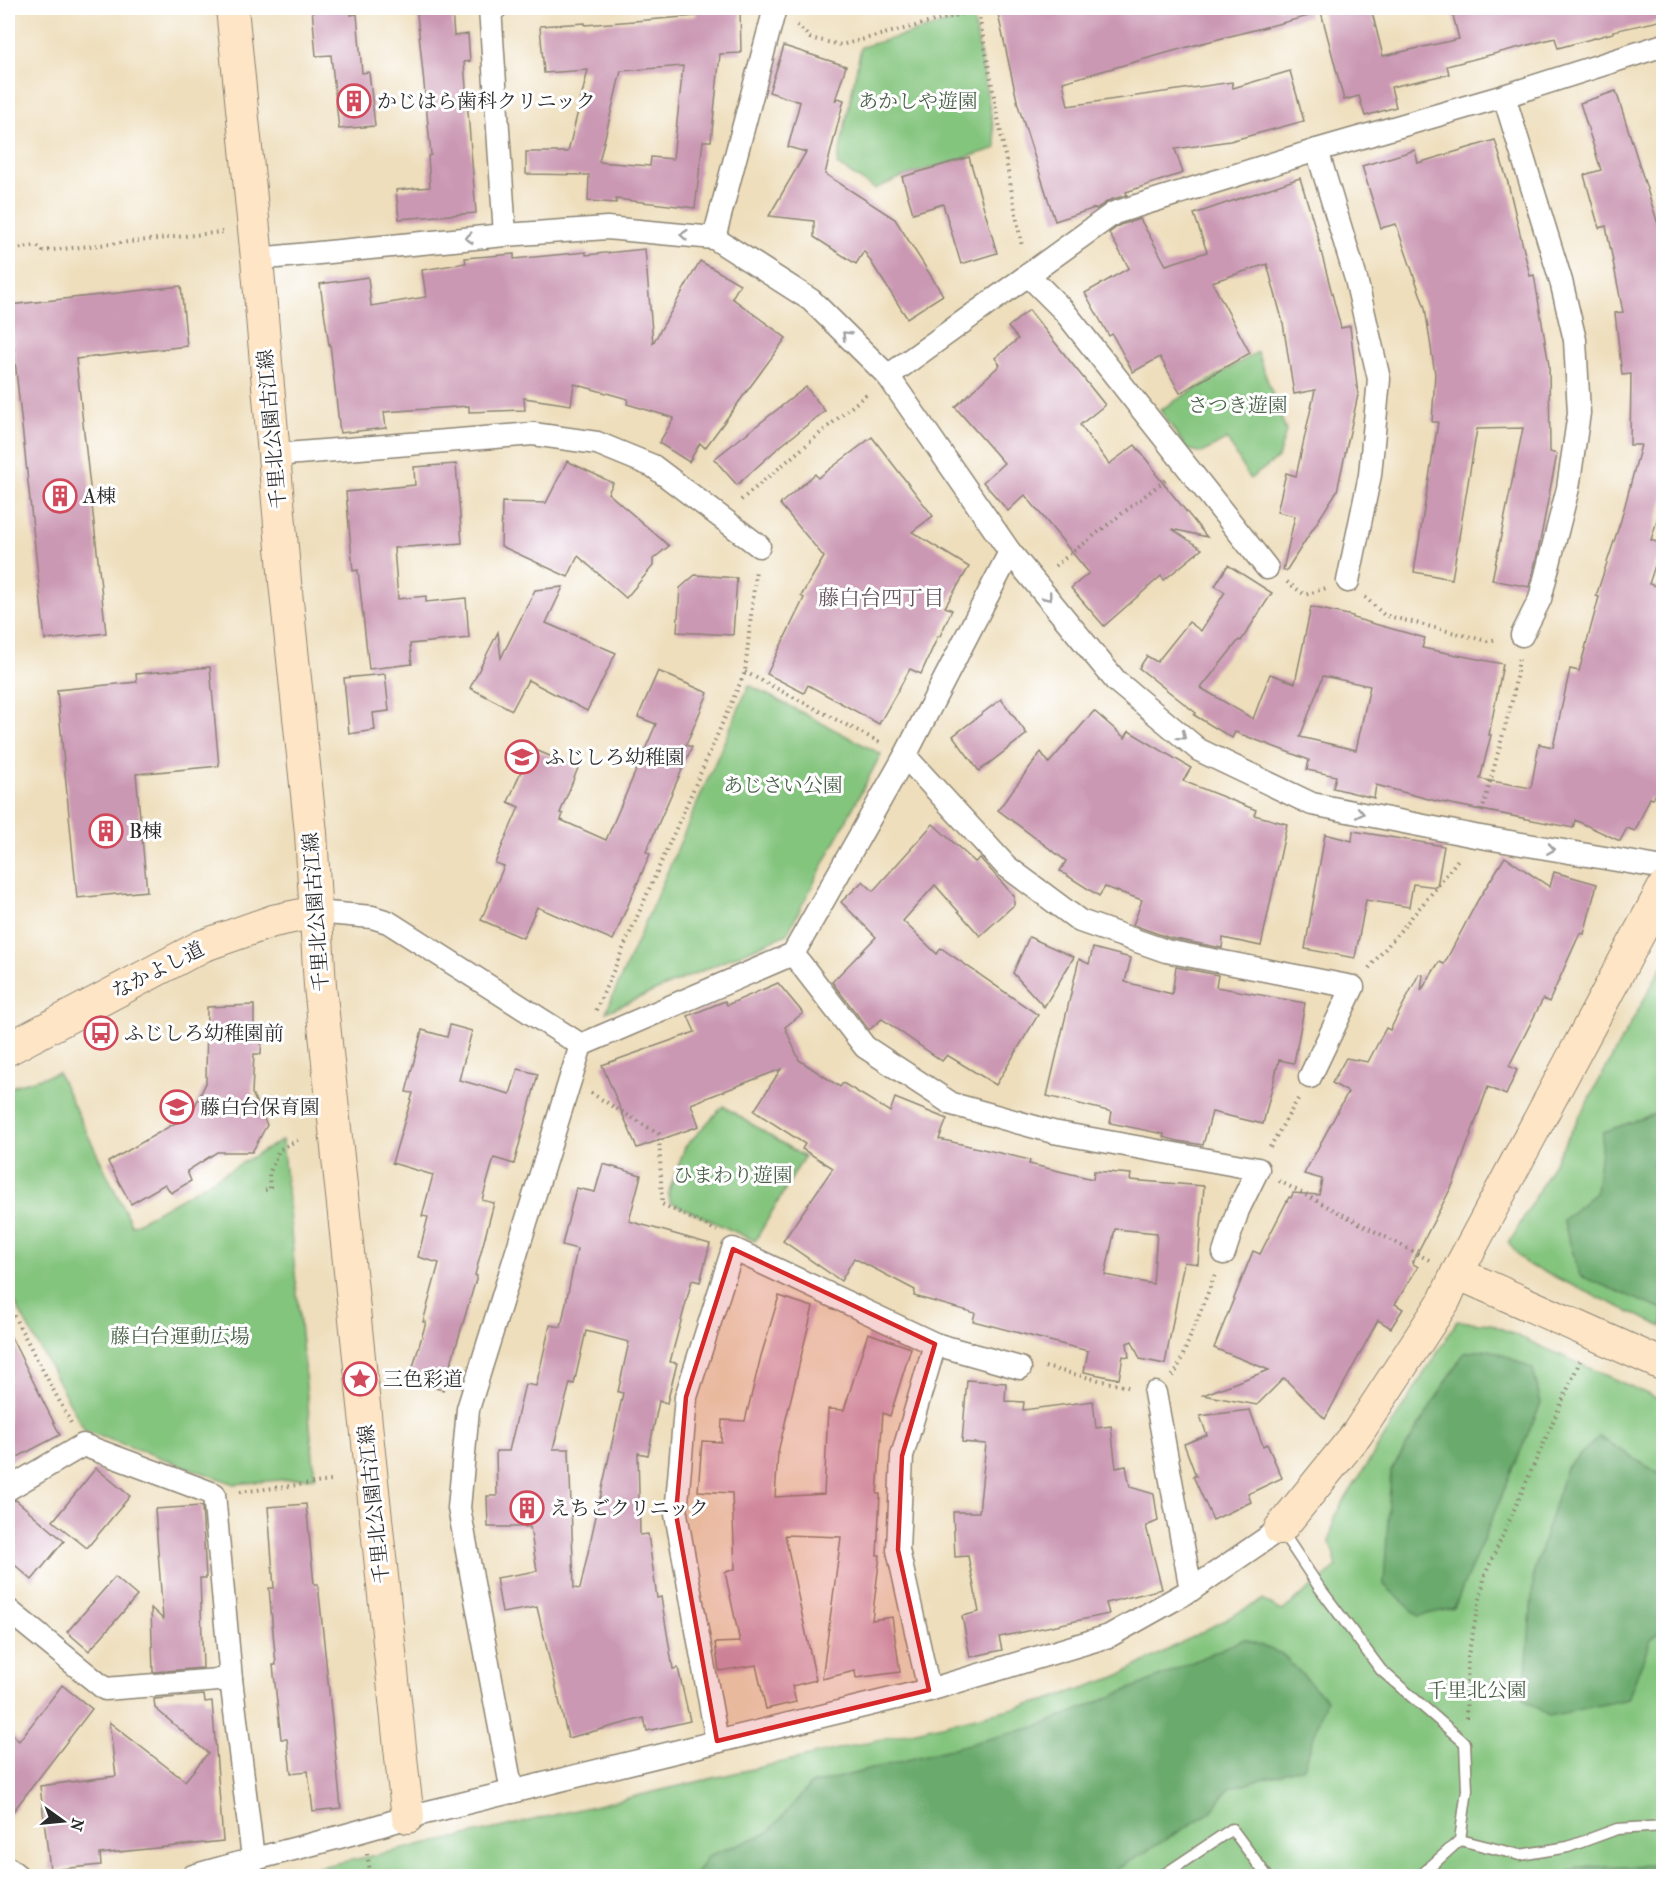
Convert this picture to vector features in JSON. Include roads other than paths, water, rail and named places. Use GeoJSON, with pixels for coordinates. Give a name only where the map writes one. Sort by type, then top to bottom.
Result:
{"type":"FeatureCollection","features":[{"type":"Feature","properties":{"kind":"street","name":"千里北公園古江線"},"geometry":{"type":"LineString","coordinates":[[232,8],[310,822],[322,1009],[408,1816]]}},
{"type":"Feature","properties":{"kind":"street"},"geometry":{"type":"LineString","coordinates":[[496,8],[490,8],[505,235]]}},
{"type":"Feature","properties":{"kind":"street"},"geometry":{"type":"LineString","coordinates":[[714,238],[775,8]]}},
{"type":"Feature","properties":{"kind":"street"},"geometry":{"type":"LineString","coordinates":[[888,376],[1114,213],[1317,150],[1504,96],[1664,45]]}},
{"type":"Feature","properties":{"kind":"street"},"geometry":{"type":"LineString","coordinates":[[1504,96],[1561,281],[1575,340],[1579,412],[1568,488],[1540,599],[1522,635]]}},
{"type":"Feature","properties":{"kind":"street"},"geometry":{"type":"LineString","coordinates":[[1317,150],[1356,279],[1379,379],[1370,475],[1348,581]]}},
{"type":"Feature","properties":{"kind":"street"},"geometry":{"type":"LineString","coordinates":[[257,259],[505,235],[607,228],[714,238],[811,300],[888,376],[1010,552],[1116,681],[1199,750],[1312,804],[1475,837],[1664,868]]}},
{"type":"Feature","properties":{"kind":"street"},"geometry":{"type":"LineString","coordinates":[[1028,275],[1064,311],[1267,568]]}},
{"type":"Feature","properties":{"kind":"street"},"geometry":{"type":"LineString","coordinates":[[274,455],[534,434],[597,443],[653,466],[759,546]]}},
{"type":"Feature","properties":{"kind":"street"},"geometry":{"type":"LineString","coordinates":[[512,1792],[459,1508],[468,1409],[581,1045],[793,954],[905,756],[1010,552]]}},
{"type":"Feature","properties":{"kind":"street"},"geometry":{"type":"LineString","coordinates":[[905,756],[1006,866],[1080,921],[1166,951],[1353,987],[1310,1077]]}},
{"type":"Feature","properties":{"kind":"street"},"geometry":{"type":"LineString","coordinates":[[193,1876],[253,1858],[363,1831],[408,1816],[929,1690],[1109,1636],[1191,1590],[1280,1529],[1357,1434],[1444,1301],[1444,1267],[1664,887]]}},
{"type":"Feature","properties":{"kind":"street"},"geometry":{"type":"LineString","coordinates":[[316,912],[372,917],[388,922],[581,1045]]}},
{"type":"Feature","properties":{"kind":"street","name":"なかよし道"},"geometry":{"type":"LineString","coordinates":[[8,1049],[202,946],[273,921],[316,912]]}},
{"type":"Feature","properties":{"kind":"street"},"geometry":{"type":"LineString","coordinates":[[793,954],[865,1047],[952,1104],[1053,1132],[1258,1169],[1238,1210],[1224,1252]]}},
{"type":"Feature","properties":{"kind":"street"},"geometry":{"type":"LineString","coordinates":[[717,1741],[676,1514],[686,1397],[733,1249],[935,1344],[1020,1368]]}},
{"type":"Feature","properties":{"kind":"street"},"geometry":{"type":"LineString","coordinates":[[1444,1267],[1664,1365]]}},
{"type":"Feature","properties":{"kind":"street"},"geometry":{"type":"LineString","coordinates":[[929,1690],[898,1550],[902,1456],[935,1344]]}},
{"type":"Feature","properties":{"kind":"street"},"geometry":{"type":"LineString","coordinates":[[1155,1393],[1191,1590]]}},
{"type":"Feature","properties":{"kind":"street"},"geometry":{"type":"LineString","coordinates":[[8,1489],[83,1445],[214,1494],[231,1679],[253,1858]]}},
{"type":"Feature","properties":{"kind":"street"},"geometry":{"type":"LineString","coordinates":[[8,1610],[105,1689],[231,1679]]}},
{"type":"Feature","properties":{"kind":"street"},"geometry":{"type":"LineString","coordinates":[[8,1868],[18,1876]]}},
{"type":"Feature","properties":{"kind":"lane"},"geometry":{"type":"LineString","coordinates":[[1280,1529],[1319,1587],[1381,1670],[1465,1743],[1467,1790],[1460,1840],[1420,1876]]}},
{"type":"Feature","properties":{"kind":"lane"},"geometry":{"type":"LineString","coordinates":[[1460,1840],[1520,1855],[1568,1847],[1617,1829],[1664,1826]]}},
{"type":"Feature","properties":{"kind":"lane"},"geometry":{"type":"LineString","coordinates":[[1162,1876],[1232,1829],[1267,1876]]}},
{"type":"Feature","properties":{"kind":"place","name":"かじはら歯科クリニック"},"geometry":{"type":"Point","coordinates":[354,101]}},
{"type":"Feature","properties":{"kind":"place","name":"A棟"},"geometry":{"type":"Point","coordinates":[60,496]}},
{"type":"Feature","properties":{"kind":"place","name":"ふじしろ幼稚園"},"geometry":{"type":"Point","coordinates":[522,757]}},
{"type":"Feature","properties":{"kind":"place","name":"B棟"},"geometry":{"type":"Point","coordinates":[106,831]}},
{"type":"Feature","properties":{"kind":"place","name":"ふじしろ幼稚園前"},"geometry":{"type":"Point","coordinates":[101,1033]}},
{"type":"Feature","properties":{"kind":"place","name":"藤白台保育園"},"geometry":{"type":"Point","coordinates":[177,1107]}},
{"type":"Feature","properties":{"kind":"place","name":"三色彩道"},"geometry":{"type":"Point","coordinates":[360,1379]}},
{"type":"Feature","properties":{"kind":"place","name":"えちごクリニック"},"geometry":{"type":"Point","coordinates":[527,1508]}},
{"type":"Feature","properties":{"kind":"district","name":"藤白台四丁目"},"geometry":{"type":"Point","coordinates":[881,598]}},
{"type":"Feature","properties":{"kind":"park label","name":"あかしや遊園"},"geometry":{"type":"Point","coordinates":[918,101]}},
{"type":"Feature","properties":{"kind":"park label","name":"さつき遊園"},"geometry":{"type":"Point","coordinates":[1238,405]}},
{"type":"Feature","properties":{"kind":"park label","name":"あじさい公園"},"geometry":{"type":"Point","coordinates":[783,785]}},
{"type":"Feature","properties":{"kind":"park label","name":"ひまわり遊園"},"geometry":{"type":"Point","coordinates":[733,1175]}},
{"type":"Feature","properties":{"kind":"park label","name":"藤白台運動広場"},"geometry":{"type":"Point","coordinates":[180,1336]}},
{"type":"Feature","properties":{"kind":"park label","name":"千里北公園"},"geometry":{"type":"Point","coordinates":[1477,1690]}}]}
